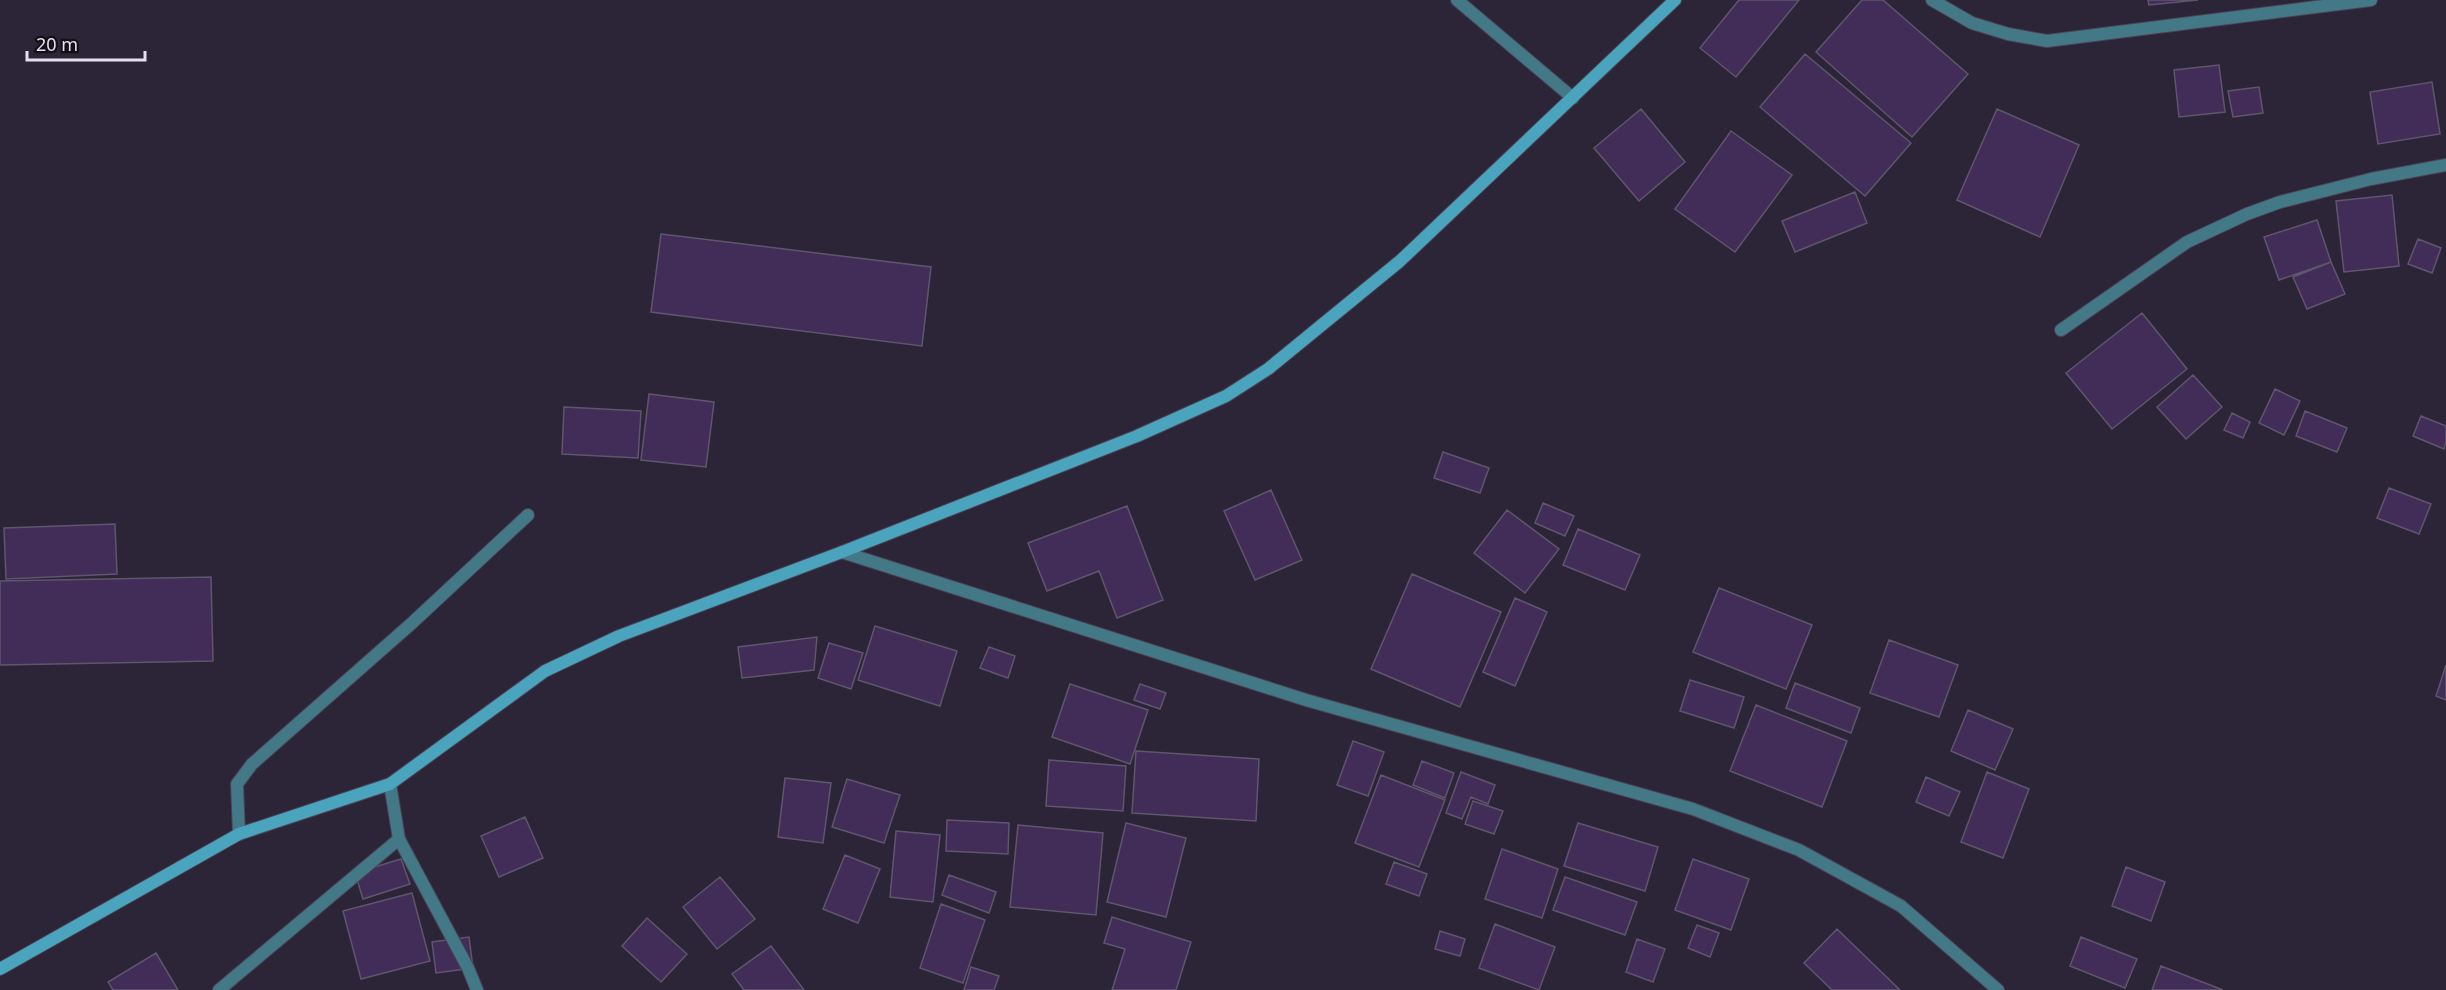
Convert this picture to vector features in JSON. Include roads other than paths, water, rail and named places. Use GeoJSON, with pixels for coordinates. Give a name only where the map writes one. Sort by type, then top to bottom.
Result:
{"type":"FeatureCollection","features":[{"type":"Feature","properties":{"kind":"street"},"geometry":{"type":"LineString","coordinates":[[1457,0],[1573,98]]}},
{"type":"Feature","properties":{"kind":"street"},"geometry":{"type":"LineString","coordinates":[[0,969],[239,834],[390,784],[545,671],[619,636],[842,552],[1137,436],[1234,391],[1268,369],[1400,261],[1675,0]]}},
{"type":"Feature","properties":{"kind":"street"},"geometry":{"type":"LineString","coordinates":[[1932,0],[1972,23],[2007,34],[2047,41],[2371,0]]}},
{"type":"Feature","properties":{"kind":"street"},"geometry":{"type":"LineString","coordinates":[[2061,330],[2187,242],[2247,214],[2280,202],[2359,182],[2446,165]]}},
{"type":"Feature","properties":{"kind":"street"},"geometry":{"type":"LineString","coordinates":[[239,834],[237,784],[252,764],[412,623],[528,515]]}},
{"type":"Feature","properties":{"kind":"street"},"geometry":{"type":"LineString","coordinates":[[842,552],[1306,700],[1693,809],[1799,850],[1901,906],[1998,990]]}},
{"type":"Feature","properties":{"kind":"street"},"geometry":{"type":"LineString","coordinates":[[390,784],[399,839],[468,968],[477,990]]}},
{"type":"Feature","properties":{"kind":"street"},"geometry":{"type":"LineString","coordinates":[[219,990],[399,839]]}}]}
